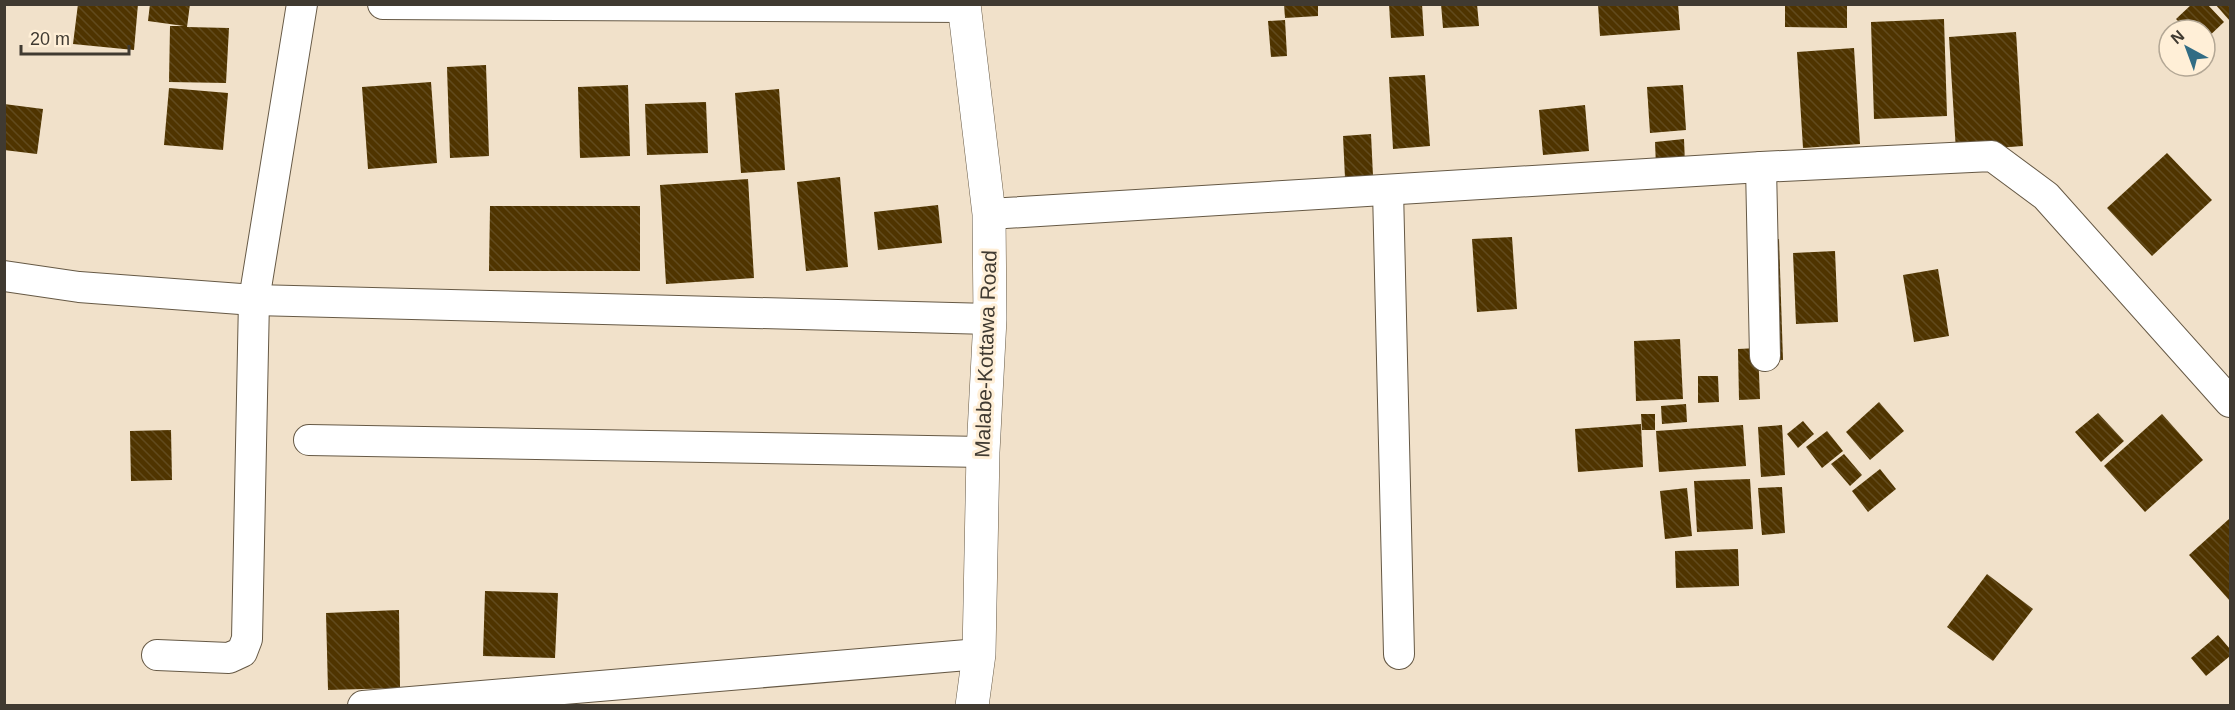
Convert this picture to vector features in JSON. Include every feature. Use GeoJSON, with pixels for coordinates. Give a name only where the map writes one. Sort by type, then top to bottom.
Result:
{"type":"FeatureCollection","features":[{"type":"Feature","properties":{"kind":"main road","name":"Malabe-Kottawa Road"},"geometry":{"type":"LineString","coordinates":[[964,6],[989,214],[990,319],[983,452],[978,654],[972,705]]}},
{"type":"Feature","properties":{"kind":"street"},"geometry":{"type":"LineString","coordinates":[[157,656],[229,658],[242,652],[247,639],[254,300],[302,4]]}},
{"type":"Feature","properties":{"kind":"street"},"geometry":{"type":"LineString","coordinates":[[383,4],[964,6]]}},
{"type":"Feature","properties":{"kind":"street"},"geometry":{"type":"LineString","coordinates":[[989,214],[1761,167],[1992,156],[2046,196],[2230,402]]}},
{"type":"Feature","properties":{"kind":"street"},"geometry":{"type":"LineString","coordinates":[[1761,167],[1765,357]]}},
{"type":"Feature","properties":{"kind":"street"},"geometry":{"type":"LineString","coordinates":[[1388,190],[1399,654]]}},
{"type":"Feature","properties":{"kind":"street"},"geometry":{"type":"LineString","coordinates":[[4,276],[79,287],[254,300],[990,319]]}},
{"type":"Feature","properties":{"kind":"street"},"geometry":{"type":"LineString","coordinates":[[309,440],[983,452]]}},
{"type":"Feature","properties":{"kind":"street"},"geometry":{"type":"LineString","coordinates":[[363,705],[978,654]]}},
{"type":"Feature","properties":{"kind":"building"},"geometry":{"type":"Polygon","coordinates":[[[78,4],[138,4],[134,50],[73,44],[78,4]]]}},
{"type":"Feature","properties":{"kind":"building"},"geometry":{"type":"Polygon","coordinates":[[[150,4],[190,4],[187,27],[229,28],[226,83],[169,82],[170,26],[184,26],[148,21],[150,4]]]}},
{"type":"Feature","properties":{"kind":"building"},"geometry":{"type":"Polygon","coordinates":[[[1284,4],[1318,4],[1318,16],[1285,18],[1284,4]]]}},
{"type":"Feature","properties":{"kind":"building"},"geometry":{"type":"Polygon","coordinates":[[[1389,4],[1422,4],[1424,36],[1391,38],[1389,4]]]}},
{"type":"Feature","properties":{"kind":"building"},"geometry":{"type":"Polygon","coordinates":[[[1441,4],[1477,4],[1479,26],[1443,28],[1441,4]]]}},
{"type":"Feature","properties":{"kind":"building"},"geometry":{"type":"Polygon","coordinates":[[[1598,4],[1678,4],[1680,30],[1600,36],[1598,4]]]}},
{"type":"Feature","properties":{"kind":"building"},"geometry":{"type":"Polygon","coordinates":[[[2192,4],[2207,4],[2224,22],[2217,29],[2217,18],[2177,18],[2192,4]]]}},
{"type":"Feature","properties":{"kind":"building"},"geometry":{"type":"Polygon","coordinates":[[[2215,4],[2230,4],[2230,21],[2215,4]]]}},
{"type":"Feature","properties":{"kind":"building"},"geometry":{"type":"Polygon","coordinates":[[[1785,5],[1847,6],[1847,28],[1785,27],[1785,5]]]}},
{"type":"Feature","properties":{"kind":"building"},"geometry":{"type":"Polygon","coordinates":[[[1944,19],[1947,116],[1874,119],[1871,22],[1944,19]]]}},
{"type":"Feature","properties":{"kind":"building"},"geometry":{"type":"Polygon","coordinates":[[[1285,20],[1287,56],[1271,57],[1268,21],[1285,20]]]}},
{"type":"Feature","properties":{"kind":"building"},"geometry":{"type":"Polygon","coordinates":[[[2016,32],[2023,146],[1956,151],[1949,37],[2016,32]]]}},
{"type":"Feature","properties":{"kind":"building"},"geometry":{"type":"Polygon","coordinates":[[[1854,48],[1860,144],[1803,148],[1797,52],[1854,48]]]}},
{"type":"Feature","properties":{"kind":"building"},"geometry":{"type":"Polygon","coordinates":[[[486,65],[489,156],[450,158],[447,67],[486,65]]]}},
{"type":"Feature","properties":{"kind":"building"},"geometry":{"type":"Polygon","coordinates":[[[1425,75],[1430,146],[1393,149],[1389,77],[1425,75]]]}},
{"type":"Feature","properties":{"kind":"building"},"geometry":{"type":"Polygon","coordinates":[[[431,82],[437,163],[368,169],[362,87],[431,82]]]}},
{"type":"Feature","properties":{"kind":"building"},"geometry":{"type":"Polygon","coordinates":[[[628,85],[630,156],[580,158],[578,87],[628,85]]]}},
{"type":"Feature","properties":{"kind":"building"},"geometry":{"type":"Polygon","coordinates":[[[1683,85],[1686,130],[1650,133],[1647,87],[1683,85]]]}},
{"type":"Feature","properties":{"kind":"building"},"geometry":{"type":"Polygon","coordinates":[[[169,88],[228,93],[223,150],[164,145],[169,88]]]}},
{"type":"Feature","properties":{"kind":"building"},"geometry":{"type":"Polygon","coordinates":[[[779,89],[785,170],[741,173],[735,93],[779,89]]]}},
{"type":"Feature","properties":{"kind":"building"},"geometry":{"type":"Polygon","coordinates":[[[706,102],[708,153],[647,155],[645,104],[706,102]]]}},
{"type":"Feature","properties":{"kind":"building"},"geometry":{"type":"Polygon","coordinates":[[[4,104],[43,109],[37,154],[4,150],[4,104]]]}},
{"type":"Feature","properties":{"kind":"building"},"geometry":{"type":"Polygon","coordinates":[[[1585,105],[1589,151],[1543,155],[1539,110],[1585,105]]]}},
{"type":"Feature","properties":{"kind":"building"},"geometry":{"type":"Polygon","coordinates":[[[1371,134],[1373,176],[1345,178],[1343,136],[1371,134]]]}},
{"type":"Feature","properties":{"kind":"building"},"geometry":{"type":"Polygon","coordinates":[[[1684,139],[1685,164],[1656,166],[1655,142],[1684,139]]]}},
{"type":"Feature","properties":{"kind":"building"},"geometry":{"type":"Polygon","coordinates":[[[2167,153],[2212,200],[2152,256],[2107,208],[2167,153]]]}},
{"type":"Feature","properties":{"kind":"building"},"geometry":{"type":"Polygon","coordinates":[[[840,177],[848,267],[806,271],[797,182],[840,177]]]}},
{"type":"Feature","properties":{"kind":"building"},"geometry":{"type":"Polygon","coordinates":[[[748,179],[754,278],[666,284],[660,185],[748,179]]]}},
{"type":"Feature","properties":{"kind":"building"},"geometry":{"type":"Polygon","coordinates":[[[938,205],[942,243],[878,250],[874,212],[938,205]]]}},
{"type":"Feature","properties":{"kind":"building"},"geometry":{"type":"Polygon","coordinates":[[[490,206],[640,206],[640,271],[489,271],[490,206]]]}},
{"type":"Feature","properties":{"kind":"building"},"geometry":{"type":"Polygon","coordinates":[[[1512,237],[1517,309],[1477,312],[1472,239],[1512,237]]]}},
{"type":"Feature","properties":{"kind":"building"},"geometry":{"type":"Polygon","coordinates":[[[1779,239],[1783,360],[1769,361],[1765,240],[1779,239]]]}},
{"type":"Feature","properties":{"kind":"building"},"geometry":{"type":"Polygon","coordinates":[[[1835,251],[1838,322],[1796,324],[1793,253],[1835,251]]]}},
{"type":"Feature","properties":{"kind":"building"},"geometry":{"type":"Polygon","coordinates":[[[1938,269],[1949,336],[1914,342],[1903,275],[1938,269]]]}},
{"type":"Feature","properties":{"kind":"building"},"geometry":{"type":"Polygon","coordinates":[[[1680,339],[1683,399],[1636,401],[1634,341],[1680,339]]]}},
{"type":"Feature","properties":{"kind":"building"},"geometry":{"type":"Polygon","coordinates":[[[1758,348],[1760,399],[1739,400],[1738,349],[1758,348]]]}},
{"type":"Feature","properties":{"kind":"building"},"geometry":{"type":"Polygon","coordinates":[[[1698,376],[1718,376],[1719,402],[1698,403],[1698,376]]]}},
{"type":"Feature","properties":{"kind":"building"},"geometry":{"type":"Polygon","coordinates":[[[1879,402],[1904,431],[1870,460],[1846,432],[1879,402]]]}},
{"type":"Feature","properties":{"kind":"building"},"geometry":{"type":"Polygon","coordinates":[[[1686,404],[1687,422],[1662,424],[1661,406],[1686,404]]]}},
{"type":"Feature","properties":{"kind":"building"},"geometry":{"type":"Polygon","coordinates":[[[2098,413],[2124,441],[2101,462],[2075,432],[2098,413]]]}},
{"type":"Feature","properties":{"kind":"building"},"geometry":{"type":"Polygon","coordinates":[[[1641,414],[1655,414],[1655,430],[1642,430],[1641,414]]]}},
{"type":"Feature","properties":{"kind":"building"},"geometry":{"type":"Polygon","coordinates":[[[2162,414],[2203,460],[2145,512],[2104,466],[2162,414]]]}},
{"type":"Feature","properties":{"kind":"building"},"geometry":{"type":"Polygon","coordinates":[[[1803,421],[1814,434],[1798,448],[1787,434],[1803,421]]]}},
{"type":"Feature","properties":{"kind":"building"},"geometry":{"type":"Polygon","coordinates":[[[1641,424],[1643,467],[1578,472],[1575,429],[1641,424]]]}},
{"type":"Feature","properties":{"kind":"building"},"geometry":{"type":"Polygon","coordinates":[[[1743,425],[1746,466],[1659,472],[1656,431],[1743,425]]]}},
{"type":"Feature","properties":{"kind":"building"},"geometry":{"type":"Polygon","coordinates":[[[1782,425],[1785,475],[1761,477],[1758,427],[1782,425]]]}},
{"type":"Feature","properties":{"kind":"building"},"geometry":{"type":"Polygon","coordinates":[[[171,430],[172,480],[131,481],[130,431],[171,430]]]}},
{"type":"Feature","properties":{"kind":"building"},"geometry":{"type":"Polygon","coordinates":[[[1827,431],[1843,451],[1822,468],[1806,447],[1827,431]]]}},
{"type":"Feature","properties":{"kind":"building"},"geometry":{"type":"Polygon","coordinates":[[[1844,454],[1862,475],[1850,486],[1831,464],[1844,454]]]}},
{"type":"Feature","properties":{"kind":"building"},"geometry":{"type":"Polygon","coordinates":[[[1880,469],[1896,489],[1868,512],[1852,491],[1880,469]]]}},
{"type":"Feature","properties":{"kind":"building"},"geometry":{"type":"Polygon","coordinates":[[[1750,479],[1753,529],[1697,532],[1694,481],[1750,479]]]}},
{"type":"Feature","properties":{"kind":"building"},"geometry":{"type":"Polygon","coordinates":[[[1782,487],[1785,533],[1762,535],[1758,488],[1782,487]]]}},
{"type":"Feature","properties":{"kind":"building"},"geometry":{"type":"Polygon","coordinates":[[[1687,488],[1692,536],[1665,539],[1660,491],[1687,488]]]}},
{"type":"Feature","properties":{"kind":"building"},"geometry":{"type":"Polygon","coordinates":[[[2230,520],[2230,601],[2189,555],[2230,520]]]}},
{"type":"Feature","properties":{"kind":"building"},"geometry":{"type":"Polygon","coordinates":[[[1738,549],[1739,586],[1676,588],[1675,551],[1738,549]]]}},
{"type":"Feature","properties":{"kind":"building"},"geometry":{"type":"Polygon","coordinates":[[[1987,574],[2033,609],[1993,661],[1947,627],[1987,574]]]}},
{"type":"Feature","properties":{"kind":"building"},"geometry":{"type":"Polygon","coordinates":[[[485,591],[558,593],[555,658],[483,656],[485,591]]]}},
{"type":"Feature","properties":{"kind":"building"},"geometry":{"type":"Polygon","coordinates":[[[399,610],[400,688],[328,690],[326,613],[399,610]]]}},
{"type":"Feature","properties":{"kind":"building"},"geometry":{"type":"Polygon","coordinates":[[[2218,635],[2230,649],[2230,656],[2206,676],[2191,658],[2218,635]]]}}]}
